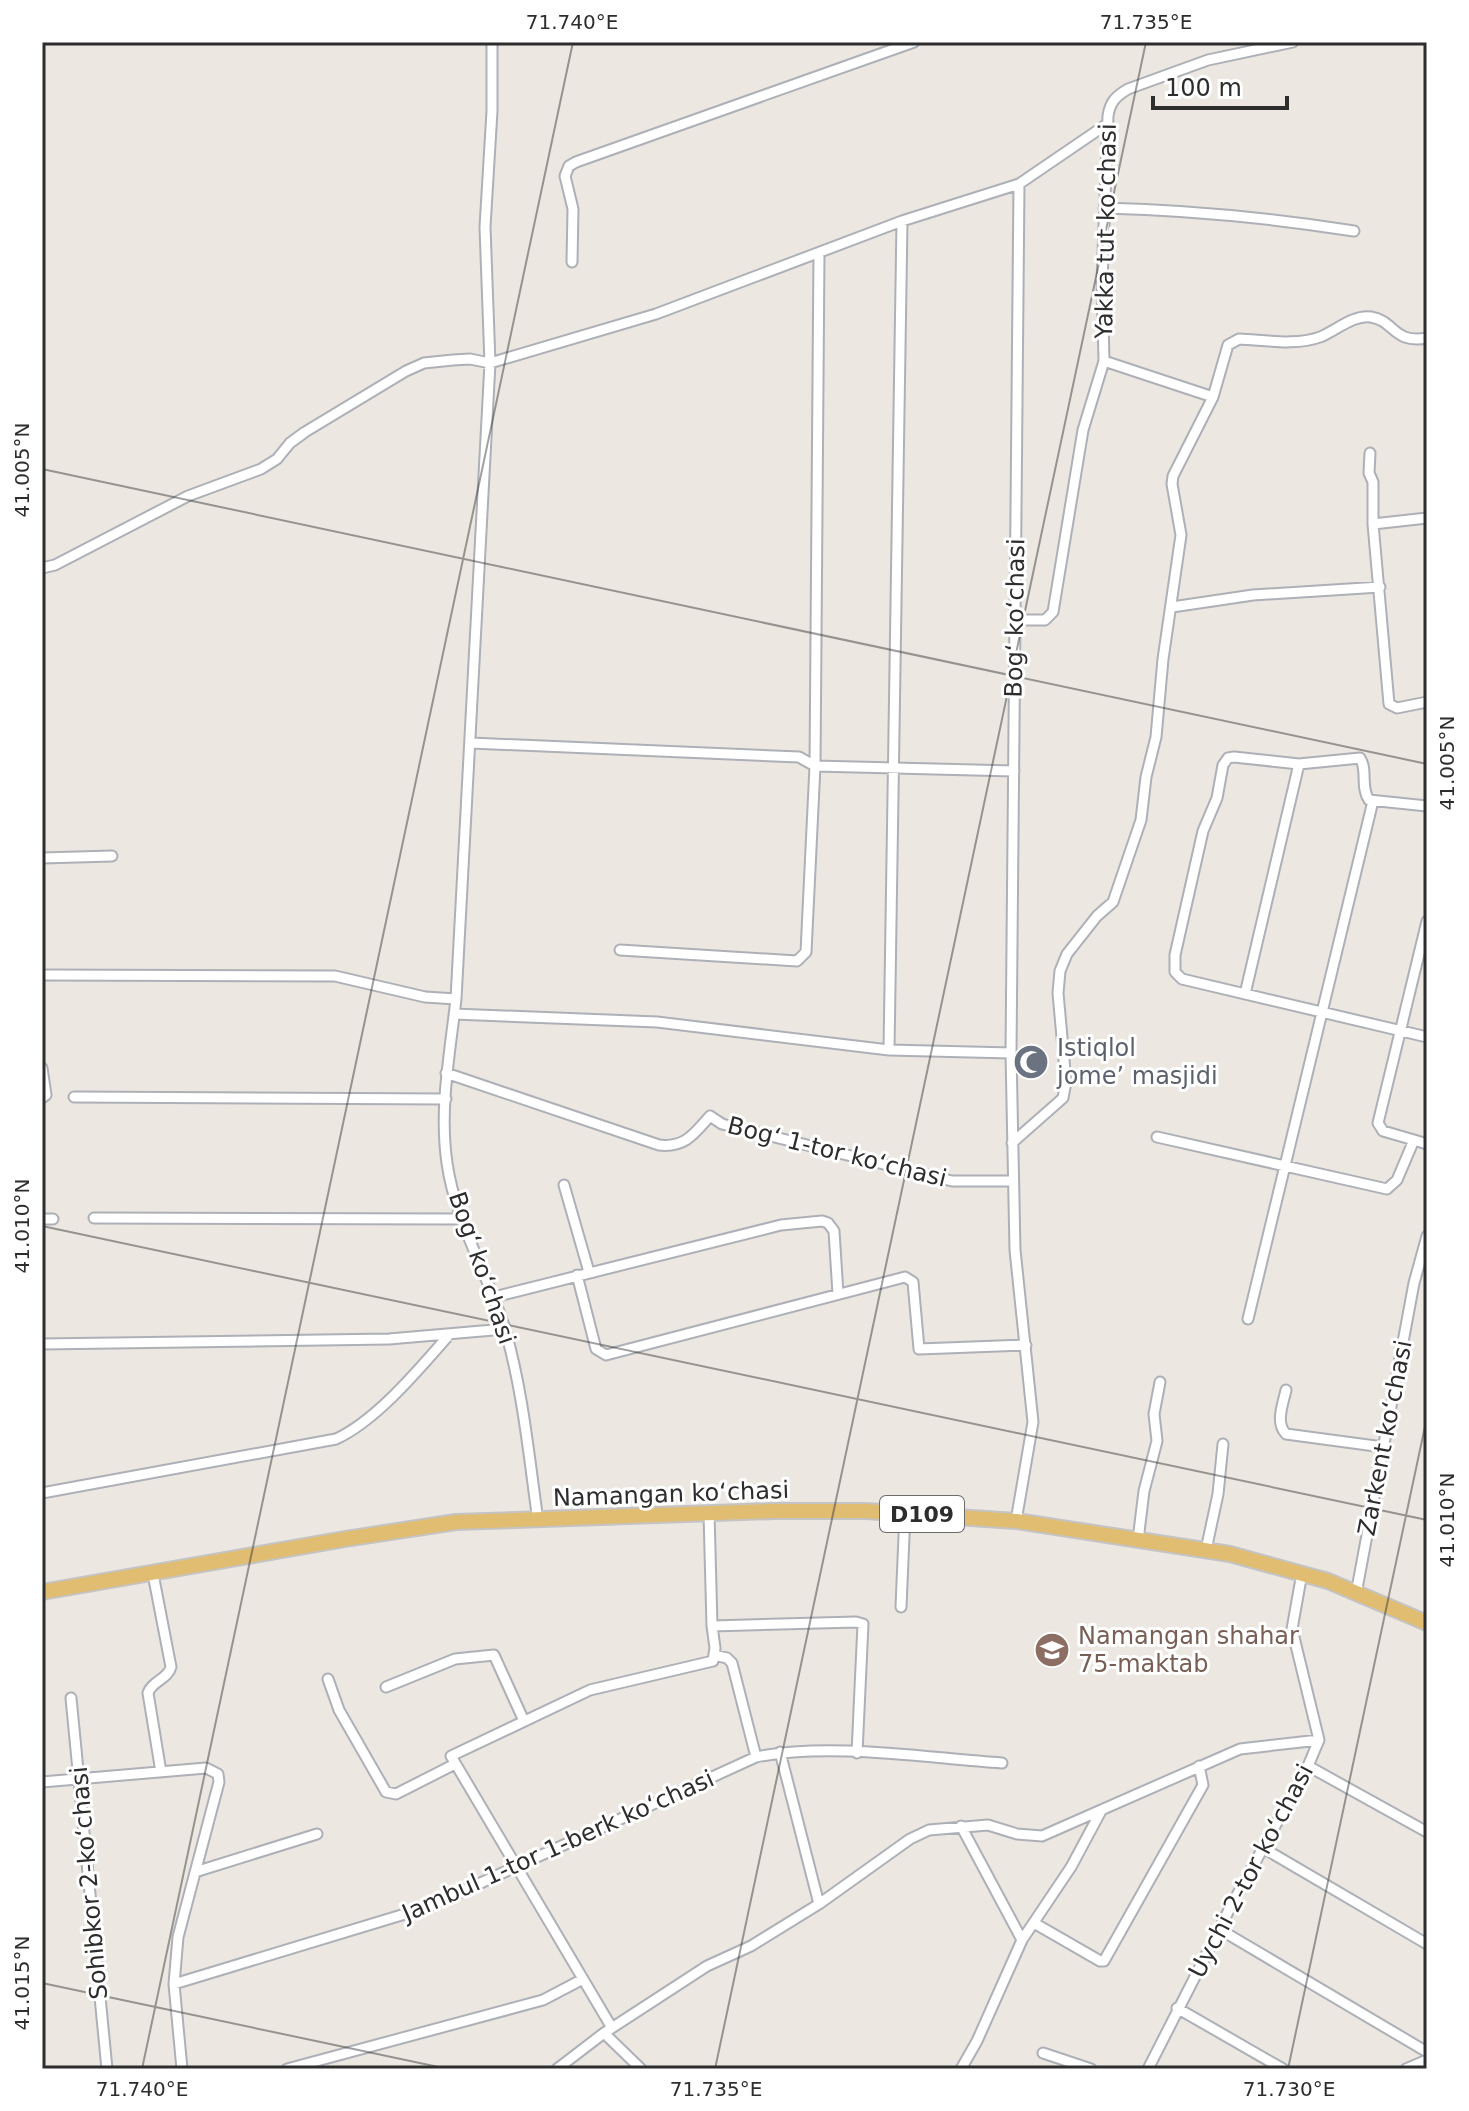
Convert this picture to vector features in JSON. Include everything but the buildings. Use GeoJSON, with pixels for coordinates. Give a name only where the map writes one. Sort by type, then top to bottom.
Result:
{"type":"FeatureCollection","features":[{"type":"Feature","properties":{"kind":"main road","name":"Namangan koʻchasi"},"geometry":{"type":"LineString","coordinates":[[42,1592],[456,1522],[709,1513],[866,1511],[1016,1521],[1206,1550],[1302,1573]]}},
{"type":"Feature","properties":{"kind":"main road","name":"D109"},"geometry":{"type":"LineString","coordinates":[[1302,1573],[1427,1623]]}},
{"type":"Feature","properties":{"kind":"street","name":"Bogʻ koʻchasi"},"geometry":{"type":"LineString","coordinates":[[492,42],[492,111],[485,227],[490,363],[456,999],[446,1073],[447,1163],[463,1219],[494,1297],[516,1368],[538,1521]]}},
{"type":"Feature","properties":{"kind":"street"},"geometry":{"type":"LineString","coordinates":[[572,262],[573,209],[565,176],[569,166],[914,42]]}},
{"type":"Feature","properties":{"kind":"street","name":"Yakka tut koʻchasi"},"geometry":{"type":"LineString","coordinates":[[1016,620],[1045,620],[1053,612],[1083,430],[1104,361],[1104,208],[1107,124],[1112,102],[1128,89],[1208,60],[1293,42]]}},
{"type":"Feature","properties":{"kind":"street"},"geometry":{"type":"LineString","coordinates":[[42,568],[55,565],[188,496],[261,469],[277,459],[290,443],[305,432],[424,363],[470,359],[490,363],[656,314],[902,221],[1019,184],[1107,124]]}},
{"type":"Feature","properties":{"kind":"street"},"geometry":{"type":"LineString","coordinates":[[1092,135],[1107,148]]}},
{"type":"Feature","properties":{"kind":"street","name":"Bogʻ koʻchasi"},"geometry":{"type":"LineString","coordinates":[[1016,1521],[1033,1422],[1015,1250],[1012,1143],[1019,184]]}},
{"type":"Feature","properties":{"kind":"street"},"geometry":{"type":"LineString","coordinates":[[1104,208],[1272,218],[1354,231]]}},
{"type":"Feature","properties":{"kind":"street"},"geometry":{"type":"LineString","coordinates":[[889,1050],[902,221]]}},
{"type":"Feature","properties":{"kind":"street"},"geometry":{"type":"LineString","coordinates":[[620,950],[797,961],[807,946],[815,766],[819,253]]}},
{"type":"Feature","properties":{"kind":"street"},"geometry":{"type":"LineString","coordinates":[[1012,1143],[1059,1104],[1065,1091],[1058,993],[1060,971],[1067,954],[1097,916],[1113,902],[1141,820],[1146,777],[1156,737],[1163,659],[1181,535],[1173,476],[1213,397],[1228,345],[1235,340],[1312,339],[1365,317],[1377,319],[1408,339],[1427,338]]}},
{"type":"Feature","properties":{"kind":"street","name":"Yakka tut koʻchasi"},"geometry":{"type":"LineString","coordinates":[[1104,361],[1213,397]]}},
{"type":"Feature","properties":{"kind":"street"},"geometry":{"type":"LineString","coordinates":[[1370,453],[1369,473],[1373,484],[1373,524],[1389,704],[1397,708],[1427,702]]}},
{"type":"Feature","properties":{"kind":"street"},"geometry":{"type":"LineString","coordinates":[[1373,524],[1427,518]]}},
{"type":"Feature","properties":{"kind":"street"},"geometry":{"type":"LineString","coordinates":[[1172,607],[1253,595],[1380,587]]}},
{"type":"Feature","properties":{"kind":"street"},"geometry":{"type":"LineString","coordinates":[[471,743],[799,757],[815,766],[1014,771]]}},
{"type":"Feature","properties":{"kind":"street"},"geometry":{"type":"LineString","coordinates":[[1427,806],[1381,799],[1373,801],[1366,796],[1363,761],[1360,758],[1299,764],[1234,757],[1225,761],[1217,798],[1194,864],[1173,964],[1175,972],[1182,979],[1427,1037]]}},
{"type":"Feature","properties":{"kind":"street"},"geometry":{"type":"LineString","coordinates":[[1245,994],[1299,764]]}},
{"type":"Feature","properties":{"kind":"street"},"geometry":{"type":"LineString","coordinates":[[1248,1319],[1373,801]]}},
{"type":"Feature","properties":{"kind":"street"},"geometry":{"type":"LineString","coordinates":[[42,858],[112,856]]}},
{"type":"Feature","properties":{"kind":"street"},"geometry":{"type":"LineString","coordinates":[[1427,921],[1378,1123],[1383,1131],[1427,1144]]}},
{"type":"Feature","properties":{"kind":"street"},"geometry":{"type":"LineString","coordinates":[[42,975],[335,976],[425,997],[456,999]]}},
{"type":"Feature","properties":{"kind":"street"},"geometry":{"type":"LineString","coordinates":[[454,1014],[657,1022],[889,1050],[1011,1053]]}},
{"type":"Feature","properties":{"kind":"street"},"geometry":{"type":"LineString","coordinates":[[42,1068],[46,1095],[42,1098]]}},
{"type":"Feature","properties":{"kind":"street","name":"Bogʻ 1-tor koʻchasi"},"geometry":{"type":"LineString","coordinates":[[446,1073],[659,1145],[677,1145],[688,1140],[710,1116],[722,1124],[952,1181],[1013,1181]]}},
{"type":"Feature","properties":{"kind":"street"},"geometry":{"type":"LineString","coordinates":[[74,1097],[446,1099]]}},
{"type":"Feature","properties":{"kind":"street"},"geometry":{"type":"LineString","coordinates":[[1157,1137],[1387,1189],[1397,1180],[1414,1140]]}},
{"type":"Feature","properties":{"kind":"street"},"geometry":{"type":"LineString","coordinates":[[564,1185],[589,1272]]}},
{"type":"Feature","properties":{"kind":"street"},"geometry":{"type":"LineString","coordinates":[[94,1218],[463,1219]]}},
{"type":"Feature","properties":{"kind":"street"},"geometry":{"type":"LineString","coordinates":[[42,1219],[53,1219]]}},
{"type":"Feature","properties":{"kind":"street"},"geometry":{"type":"LineString","coordinates":[[494,1297],[781,1225],[822,1221],[834,1231],[838,1294]]}},
{"type":"Feature","properties":{"kind":"street","name":"Zarkent koʻchasi"},"geometry":{"type":"LineString","coordinates":[[1356,1594],[1414,1283],[1427,1236]]}},
{"type":"Feature","properties":{"kind":"street"},"geometry":{"type":"LineString","coordinates":[[577,1275],[596,1349],[606,1355],[908,1277],[913,1282],[919,1349],[1026,1345]]}},
{"type":"Feature","properties":{"kind":"street"},"geometry":{"type":"LineString","coordinates":[[42,1344],[373,1340],[505,1329]]}},
{"type":"Feature","properties":{"kind":"street"},"geometry":{"type":"LineString","coordinates":[[42,1493],[336,1439],[359,1424],[403,1386],[449,1335]]}},
{"type":"Feature","properties":{"kind":"street"},"geometry":{"type":"LineString","coordinates":[[1138,1540],[1147,1478],[1157,1441],[1154,1414],[1160,1382]]}},
{"type":"Feature","properties":{"kind":"street"},"geometry":{"type":"LineString","coordinates":[[1286,1390],[1280,1421],[1281,1429],[1286,1434],[1383,1447]]}},
{"type":"Feature","properties":{"kind":"street"},"geometry":{"type":"LineString","coordinates":[[1206,1550],[1218,1494],[1223,1444]]}},
{"type":"Feature","properties":{"kind":"street"},"geometry":{"type":"LineString","coordinates":[[641,2069],[608,2031],[583,1979],[451,1755],[590,1690],[711,1661],[714,1655],[709,1513]]}},
{"type":"Feature","properties":{"kind":"street"},"geometry":{"type":"LineString","coordinates":[[901,1607],[905,1513]]}},
{"type":"Feature","properties":{"kind":"street","name":"Uychi 2-tor koʻchasi"},"geometry":{"type":"LineString","coordinates":[[1148,2069],[1177,2008],[1308,1766],[1319,1740],[1292,1629],[1302,1573]]}},
{"type":"Feature","properties":{"kind":"street"},"geometry":{"type":"LineString","coordinates":[[153,1574],[171,1667],[169,1673],[148,1693],[161,1772]]}},
{"type":"Feature","properties":{"kind":"street"},"geometry":{"type":"LineString","coordinates":[[712,1626],[863,1624],[857,1753]]}},
{"type":"Feature","properties":{"kind":"street"},"geometry":{"type":"LineString","coordinates":[[386,1687],[455,1659],[494,1655],[524,1721]]}},
{"type":"Feature","properties":{"kind":"street"},"geometry":{"type":"LineString","coordinates":[[714,1655],[727,1658],[732,1663],[756,1757]]}},
{"type":"Feature","properties":{"kind":"street"},"geometry":{"type":"LineString","coordinates":[[328,1679],[339,1710],[386,1792],[396,1794],[455,1764]]}},
{"type":"Feature","properties":{"kind":"street","name":"Sohibkor 2-koʻchasi"},"geometry":{"type":"LineString","coordinates":[[71,1698],[107,2069]]}},
{"type":"Feature","properties":{"kind":"street"},"geometry":{"type":"LineString","coordinates":[[557,2069],[608,2031],[707,1966],[751,1946],[819,1904],[910,1839],[929,1830],[988,1825],[1017,1834],[1042,1836],[1240,1749],[1319,1740]]}},
{"type":"Feature","properties":{"kind":"street"},"geometry":{"type":"LineString","coordinates":[[819,1904],[780,1752],[857,1753],[1002,1763]]}},
{"type":"Feature","properties":{"kind":"street","name":"Jambul 1-tor 1-berk koʻchasi"},"geometry":{"type":"LineString","coordinates":[[174,1984],[411,1914],[756,1757],[780,1752]]}},
{"type":"Feature","properties":{"kind":"street"},"geometry":{"type":"LineString","coordinates":[[1034,1923],[1100,1961],[1107,1958],[1203,1785],[1199,1766]]}},
{"type":"Feature","properties":{"kind":"street"},"geometry":{"type":"LineString","coordinates":[[1308,1766],[1426,1831]]}},
{"type":"Feature","properties":{"kind":"street"},"geometry":{"type":"LineString","coordinates":[[42,1782],[206,1768],[218,1774],[219,1782],[178,1937],[174,1984],[182,2069]]}},
{"type":"Feature","properties":{"kind":"street"},"geometry":{"type":"LineString","coordinates":[[961,2069],[1022,1940],[1071,1867],[1101,1811]]}},
{"type":"Feature","properties":{"kind":"street"},"geometry":{"type":"LineString","coordinates":[[961,1826],[1022,1940]]}},
{"type":"Feature","properties":{"kind":"street"},"geometry":{"type":"LineString","coordinates":[[195,1872],[317,1834]]}},
{"type":"Feature","properties":{"kind":"street"},"geometry":{"type":"LineString","coordinates":[[1263,1848],[1427,1944]]}},
{"type":"Feature","properties":{"kind":"street"},"geometry":{"type":"LineString","coordinates":[[1219,1929],[1427,2052]]}},
{"type":"Feature","properties":{"kind":"street"},"geometry":{"type":"LineString","coordinates":[[287,2069],[543,2000],[583,1979]]}},
{"type":"Feature","properties":{"kind":"street"},"geometry":{"type":"LineString","coordinates":[[1177,2008],[1283,2069]]}},
{"type":"Feature","properties":{"kind":"street"},"geometry":{"type":"LineString","coordinates":[[1043,2053],[1091,2069]]}},
{"type":"Feature","properties":{"kind":"street"},"geometry":{"type":"LineString","coordinates":[[1406,2069],[1427,2060]]}},
{"type":"Feature","properties":{"kind":"place","name":"Istiqlol jome’ masjidi"},"geometry":{"type":"Point","coordinates":[1031,1062]}},
{"type":"Feature","properties":{"kind":"place","name":"Namangan shahar 75-maktab"},"geometry":{"type":"Point","coordinates":[1052,1650]}}]}
